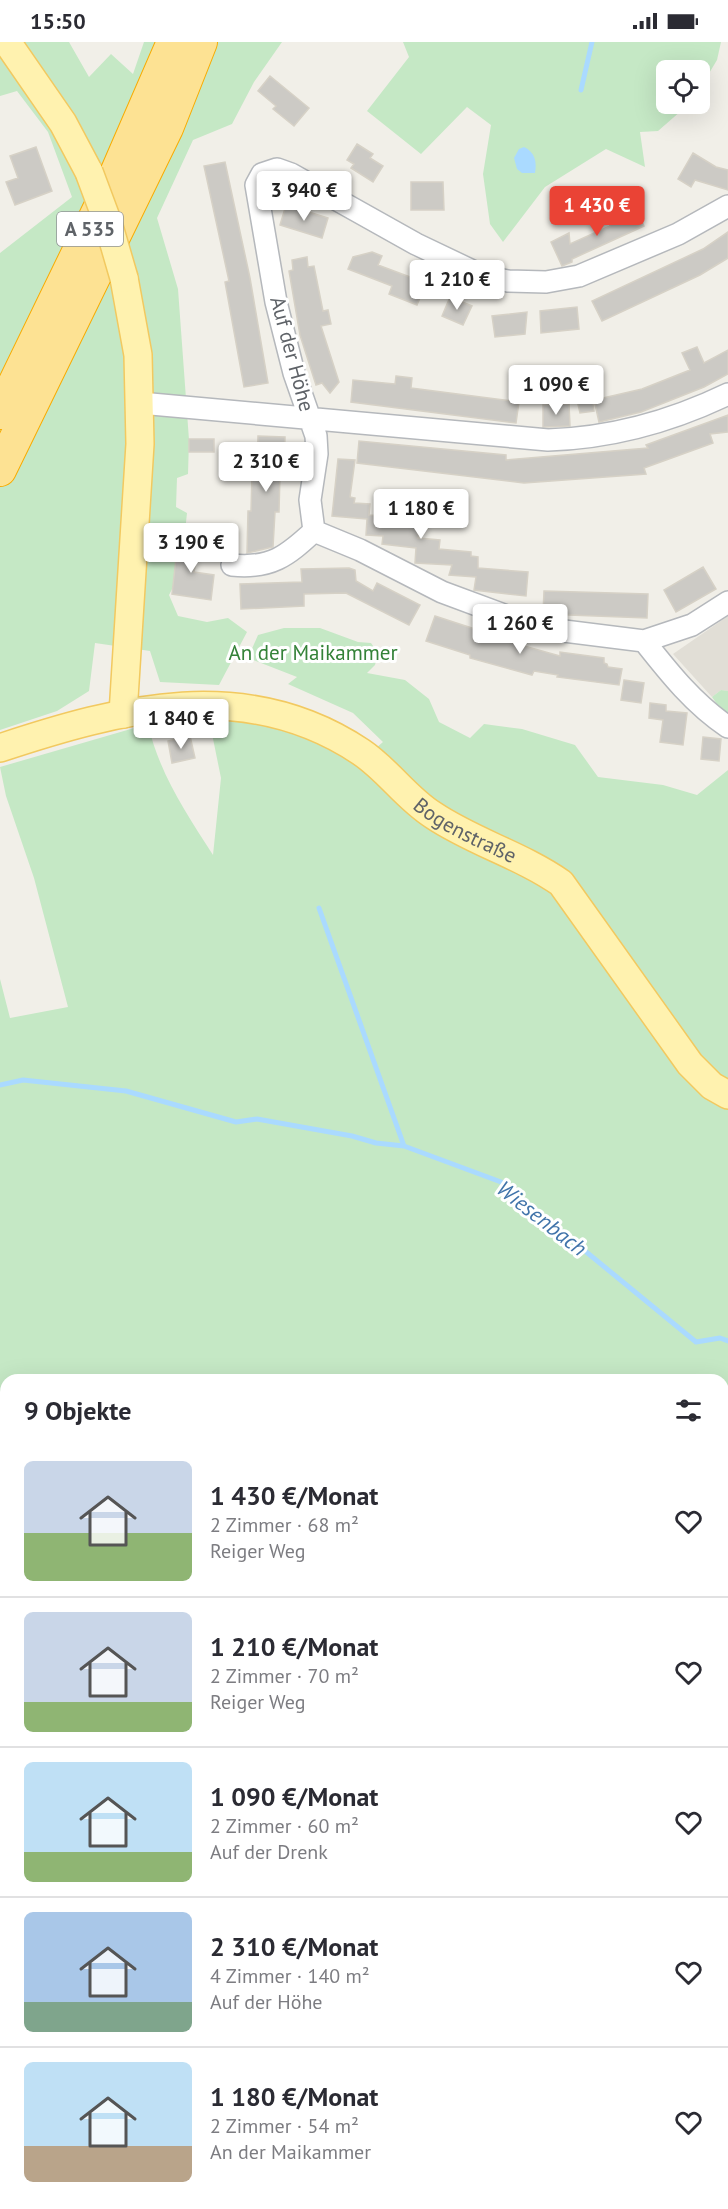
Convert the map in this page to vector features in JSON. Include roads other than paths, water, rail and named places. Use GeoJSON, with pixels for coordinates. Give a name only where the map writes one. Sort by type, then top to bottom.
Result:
{"type":"FeatureCollection","features":[{"type":"Feature","properties":{"kind":"highway","name":"A 535"},"geometry":{"type":"LineString","coordinates":[[0,413],[114,178],[172,42]]}},
{"type":"Feature","properties":{"kind":"highway","name":"A 535"},"geometry":{"type":"LineString","coordinates":[[0,470],[167,128],[201,42]]}},
{"type":"Feature","properties":{"kind":"main road"},"geometry":{"type":"LineString","coordinates":[[7,42],[63,123],[89,172],[124,278],[138,355],[140,444],[123,714]]}},
{"type":"Feature","properties":{"kind":"main road","name":"Bogenstraße"},"geometry":{"type":"LineString","coordinates":[[0,748],[60,729],[123,714],[175,705],[247,706],[300,720],[363,753],[430,814],[468,836],[540,869],[561,883],[690,1064],[712,1086],[728,1095]]}},
{"type":"Feature","properties":{"kind":"street","name":"Auf der Höhe"},"geometry":{"type":"LineString","coordinates":[[314,531],[310,500],[317,454],[316,436],[294,373],[276,302],[256,185],[262,174],[277,169],[291,174],[416,244],[483,276],[508,281],[546,282],[579,276],[678,234],[728,206]]}},
{"type":"Feature","properties":{"kind":"street"},"geometry":{"type":"LineString","coordinates":[[140,403],[529,438],[575,439],[628,431],[728,394]]}},
{"type":"Feature","properties":{"kind":"street"},"geometry":{"type":"LineString","coordinates":[[232,565],[270,564],[293,551],[314,531],[360,550],[442,592],[531,625],[644,641],[692,626],[728,602]]}},
{"type":"Feature","properties":{"kind":"street"},"geometry":{"type":"LineString","coordinates":[[644,641],[705,711],[728,727]]}},
{"type":"Feature","properties":{"kind":"water"},"geometry":{"type":"Polygon","coordinates":[[[524,147],[531,152],[534,158],[535,173],[522,173],[517,169],[514,158],[519,149],[524,147]]]}},
{"type":"Feature","properties":{"kind":"waterway"},"geometry":{"type":"LineString","coordinates":[[581,90],[592,42]]}},
{"type":"Feature","properties":{"kind":"waterway","name":"Wiesenbach"},"geometry":{"type":"LineString","coordinates":[[319,908],[404,1146],[501,1182],[696,1342],[720,1338],[728,1341]]}},
{"type":"Feature","properties":{"kind":"waterway"},"geometry":{"type":"LineString","coordinates":[[0,1085],[23,1080],[126,1091],[236,1122],[257,1119],[352,1136],[376,1143],[404,1146]]}},
{"type":"Feature","properties":{"kind":"park label","name":"An der Maikammer"},"geometry":{"type":"Point","coordinates":[313,653]}}]}
